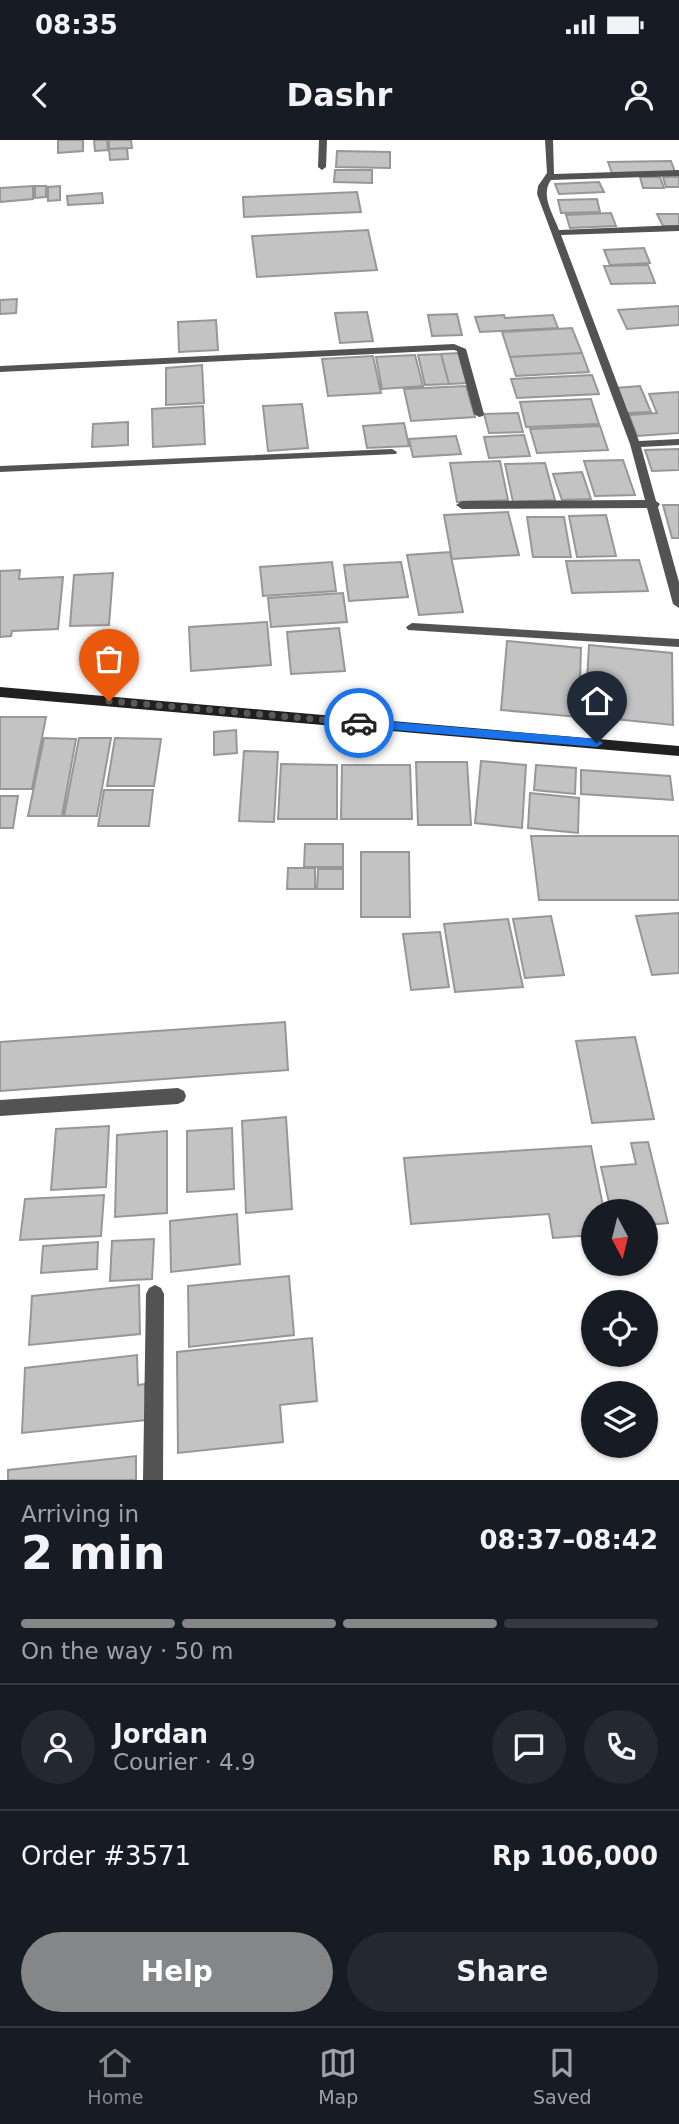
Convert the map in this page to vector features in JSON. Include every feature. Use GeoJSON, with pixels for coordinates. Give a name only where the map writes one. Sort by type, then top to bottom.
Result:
{"type":"FeatureCollection","features":[{"type":"Feature","properties":{"kind":"main road"},"geometry":{"type":"LineString","coordinates":[[0,692],[679,751]]}},
{"type":"Feature","properties":{"kind":"street"},"geometry":{"type":"LineString","coordinates":[[322,167],[323,140]]}},
{"type":"Feature","properties":{"kind":"street"},"geometry":{"type":"LineString","coordinates":[[549,140],[550,177],[540,190],[635,444],[654,504],[679,604]]}},
{"type":"Feature","properties":{"kind":"street"},"geometry":{"type":"LineString","coordinates":[[550,177],[679,173]]}},
{"type":"Feature","properties":{"kind":"street"},"geometry":{"type":"LineString","coordinates":[[554,233],[679,228]]}},
{"type":"Feature","properties":{"kind":"street"},"geometry":{"type":"LineString","coordinates":[[0,369],[454,347],[461,349],[479,414]]}},
{"type":"Feature","properties":{"kind":"street"},"geometry":{"type":"LineString","coordinates":[[635,444],[679,442]]}},
{"type":"Feature","properties":{"kind":"street"},"geometry":{"type":"LineString","coordinates":[[0,469],[392,452]]}},
{"type":"Feature","properties":{"kind":"street"},"geometry":{"type":"LineString","coordinates":[[462,505],[654,504]]}},
{"type":"Feature","properties":{"kind":"street"},"geometry":{"type":"LineString","coordinates":[[412,627],[679,643]]}},
{"type":"Feature","properties":{"kind":"street"},"geometry":{"type":"LineString","coordinates":[[0,1108],[178,1096]]}},
{"type":"Feature","properties":{"kind":"street"},"geometry":{"type":"LineString","coordinates":[[153,1480],[155,1294]]}},
{"type":"Feature","properties":{"kind":"building"},"geometry":{"type":"Polygon","coordinates":[[[58,140],[83,140],[83,151],[58,153],[58,140]]]}},
{"type":"Feature","properties":{"kind":"building"},"geometry":{"type":"Polygon","coordinates":[[[94,140],[107,140],[108,150],[95,151],[94,140]]]}},
{"type":"Feature","properties":{"kind":"building"},"geometry":{"type":"Polygon","coordinates":[[[109,140],[131,140],[132,148],[109,149],[109,140]]]}},
{"type":"Feature","properties":{"kind":"building"},"geometry":{"type":"Polygon","coordinates":[[[127,148],[128,159],[110,160],[109,149],[127,148]]]}},
{"type":"Feature","properties":{"kind":"building"},"geometry":{"type":"Polygon","coordinates":[[[337,151],[390,152],[390,168],[336,167],[337,151]]]}},
{"type":"Feature","properties":{"kind":"building"},"geometry":{"type":"Polygon","coordinates":[[[671,161],[675,172],[612,173],[608,162],[671,161]]]}},
{"type":"Feature","properties":{"kind":"building"},"geometry":{"type":"Polygon","coordinates":[[[335,170],[372,170],[372,183],[334,182],[335,170]]]}},
{"type":"Feature","properties":{"kind":"building"},"geometry":{"type":"Polygon","coordinates":[[[640,177],[660,177],[664,188],[643,188],[640,177]]]}},
{"type":"Feature","properties":{"kind":"building"},"geometry":{"type":"Polygon","coordinates":[[[663,177],[679,177],[679,187],[666,187],[663,177]]]}},
{"type":"Feature","properties":{"kind":"building"},"geometry":{"type":"Polygon","coordinates":[[[599,182],[604,192],[559,194],[555,184],[599,182]]]}},
{"type":"Feature","properties":{"kind":"building"},"geometry":{"type":"Polygon","coordinates":[[[33,186],[33,199],[0,202],[0,188],[33,186]]]}},
{"type":"Feature","properties":{"kind":"building"},"geometry":{"type":"Polygon","coordinates":[[[35,186],[46,186],[46,197],[35,198],[35,186]]]}},
{"type":"Feature","properties":{"kind":"building"},"geometry":{"type":"Polygon","coordinates":[[[60,186],[60,200],[48,201],[48,187],[60,186]]]}},
{"type":"Feature","properties":{"kind":"building"},"geometry":{"type":"Polygon","coordinates":[[[357,192],[361,212],[244,217],[243,197],[357,192]]]}},
{"type":"Feature","properties":{"kind":"building"},"geometry":{"type":"Polygon","coordinates":[[[102,193],[103,203],[68,205],[67,196],[102,193]]]}},
{"type":"Feature","properties":{"kind":"building"},"geometry":{"type":"Polygon","coordinates":[[[597,199],[600,212],[561,213],[558,200],[597,199]]]}},
{"type":"Feature","properties":{"kind":"building"},"geometry":{"type":"Polygon","coordinates":[[[611,213],[616,226],[570,228],[566,215],[611,213]]]}},
{"type":"Feature","properties":{"kind":"building"},"geometry":{"type":"Polygon","coordinates":[[[657,214],[679,214],[679,226],[663,226],[657,214]]]}},
{"type":"Feature","properties":{"kind":"building"},"geometry":{"type":"Polygon","coordinates":[[[368,230],[377,270],[257,277],[252,236],[368,230]]]}},
{"type":"Feature","properties":{"kind":"building"},"geometry":{"type":"Polygon","coordinates":[[[644,248],[650,263],[610,265],[604,250],[644,248]]]}},
{"type":"Feature","properties":{"kind":"building"},"geometry":{"type":"Polygon","coordinates":[[[648,265],[655,283],[611,284],[604,266],[648,265]]]}},
{"type":"Feature","properties":{"kind":"building"},"geometry":{"type":"Polygon","coordinates":[[[17,299],[16,313],[0,314],[0,300],[17,299]]]}},
{"type":"Feature","properties":{"kind":"building"},"geometry":{"type":"Polygon","coordinates":[[[679,306],[679,325],[627,329],[618,310],[679,306]]]}},
{"type":"Feature","properties":{"kind":"building"},"geometry":{"type":"Polygon","coordinates":[[[367,312],[373,341],[340,343],[335,313],[367,312]]]}},
{"type":"Feature","properties":{"kind":"building"},"geometry":{"type":"Polygon","coordinates":[[[457,314],[462,335],[432,336],[428,315],[457,314]]]}},
{"type":"Feature","properties":{"kind":"building"},"geometry":{"type":"Polygon","coordinates":[[[504,315],[505,318],[553,315],[558,328],[480,332],[475,317],[504,315]]]}},
{"type":"Feature","properties":{"kind":"building"},"geometry":{"type":"Polygon","coordinates":[[[216,320],[218,350],[179,352],[178,322],[216,320]]]}},
{"type":"Feature","properties":{"kind":"building"},"geometry":{"type":"Polygon","coordinates":[[[572,328],[582,353],[510,357],[502,332],[572,328]]]}},
{"type":"Feature","properties":{"kind":"building"},"geometry":{"type":"Polygon","coordinates":[[[460,353],[468,383],[449,384],[441,354],[460,353]]]}},
{"type":"Feature","properties":{"kind":"building"},"geometry":{"type":"Polygon","coordinates":[[[582,353],[589,372],[516,376],[510,357],[582,353]]]}},
{"type":"Feature","properties":{"kind":"building"},"geometry":{"type":"Polygon","coordinates":[[[441,354],[449,384],[425,385],[418,355],[441,354]]]}},
{"type":"Feature","properties":{"kind":"building"},"geometry":{"type":"Polygon","coordinates":[[[415,355],[423,386],[382,389],[376,357],[415,355]]]}},
{"type":"Feature","properties":{"kind":"building"},"geometry":{"type":"Polygon","coordinates":[[[373,356],[381,393],[328,396],[322,359],[373,356]]]}},
{"type":"Feature","properties":{"kind":"building"},"geometry":{"type":"Polygon","coordinates":[[[202,365],[204,403],[166,405],[166,368],[202,365]]]}},
{"type":"Feature","properties":{"kind":"building"},"geometry":{"type":"Polygon","coordinates":[[[592,375],[599,394],[517,398],[511,379],[592,375]]]}},
{"type":"Feature","properties":{"kind":"building"},"geometry":{"type":"Polygon","coordinates":[[[466,386],[475,417],[411,421],[404,389],[466,386]]]}},
{"type":"Feature","properties":{"kind":"building"},"geometry":{"type":"Polygon","coordinates":[[[640,386],[651,412],[626,413],[615,388],[640,386]]]}},
{"type":"Feature","properties":{"kind":"building"},"geometry":{"type":"Polygon","coordinates":[[[679,392],[679,433],[637,436],[629,415],[657,413],[649,394],[679,392]]]}},
{"type":"Feature","properties":{"kind":"building"},"geometry":{"type":"Polygon","coordinates":[[[591,399],[599,424],[526,427],[520,402],[591,399]]]}},
{"type":"Feature","properties":{"kind":"building"},"geometry":{"type":"Polygon","coordinates":[[[302,404],[308,448],[268,451],[263,406],[302,404]]]}},
{"type":"Feature","properties":{"kind":"building"},"geometry":{"type":"Polygon","coordinates":[[[203,406],[205,444],[153,447],[152,409],[203,406]]]}},
{"type":"Feature","properties":{"kind":"building"},"geometry":{"type":"Polygon","coordinates":[[[518,413],[523,432],[489,433],[484,414],[518,413]]]}},
{"type":"Feature","properties":{"kind":"building"},"geometry":{"type":"Polygon","coordinates":[[[128,422],[128,445],[92,447],[93,424],[128,422]]]}},
{"type":"Feature","properties":{"kind":"building"},"geometry":{"type":"Polygon","coordinates":[[[404,423],[409,446],[367,448],[363,426],[404,423]]]}},
{"type":"Feature","properties":{"kind":"building"},"geometry":{"type":"Polygon","coordinates":[[[600,426],[608,450],[537,453],[530,429],[600,426]]]}},
{"type":"Feature","properties":{"kind":"building"},"geometry":{"type":"Polygon","coordinates":[[[524,435],[530,456],[489,458],[484,437],[524,435]]]}},
{"type":"Feature","properties":{"kind":"building"},"geometry":{"type":"Polygon","coordinates":[[[456,436],[461,454],[413,457],[409,439],[456,436]]]}},
{"type":"Feature","properties":{"kind":"building"},"geometry":{"type":"Polygon","coordinates":[[[679,449],[679,470],[652,471],[645,450],[679,449]]]}},
{"type":"Feature","properties":{"kind":"building"},"geometry":{"type":"Polygon","coordinates":[[[623,460],[635,495],[595,496],[584,461],[623,460]]]}},
{"type":"Feature","properties":{"kind":"building"},"geometry":{"type":"Polygon","coordinates":[[[500,461],[508,500],[457,502],[450,463],[500,461]]]}},
{"type":"Feature","properties":{"kind":"building"},"geometry":{"type":"Polygon","coordinates":[[[545,463],[555,500],[513,502],[505,464],[545,463]]]}},
{"type":"Feature","properties":{"kind":"building"},"geometry":{"type":"Polygon","coordinates":[[[582,472],[591,499],[562,500],[553,474],[582,472]]]}},
{"type":"Feature","properties":{"kind":"building"},"geometry":{"type":"Polygon","coordinates":[[[663,505],[679,505],[679,538],[672,538],[663,505]]]}},
{"type":"Feature","properties":{"kind":"building"},"geometry":{"type":"Polygon","coordinates":[[[508,512],[519,555],[452,559],[444,515],[508,512]]]}},
{"type":"Feature","properties":{"kind":"building"},"geometry":{"type":"Polygon","coordinates":[[[606,515],[616,556],[577,557],[569,516],[606,515]]]}},
{"type":"Feature","properties":{"kind":"building"},"geometry":{"type":"Polygon","coordinates":[[[527,517],[564,517],[571,557],[533,557],[527,517]]]}},
{"type":"Feature","properties":{"kind":"building"},"geometry":{"type":"Polygon","coordinates":[[[450,552],[463,612],[419,615],[407,555],[450,552]]]}},
{"type":"Feature","properties":{"kind":"building"},"geometry":{"type":"Polygon","coordinates":[[[639,560],[648,591],[572,593],[566,561],[639,560]]]}},
{"type":"Feature","properties":{"kind":"building"},"geometry":{"type":"Polygon","coordinates":[[[332,562],[336,591],[263,596],[260,567],[332,562]]]}},
{"type":"Feature","properties":{"kind":"building"},"geometry":{"type":"Polygon","coordinates":[[[401,562],[408,597],[349,601],[344,565],[401,562]]]}},
{"type":"Feature","properties":{"kind":"building"},"geometry":{"type":"Polygon","coordinates":[[[20,570],[19,579],[63,577],[58,629],[12,631],[11,636],[0,637],[0,571],[20,570]]]}},
{"type":"Feature","properties":{"kind":"building"},"geometry":{"type":"Polygon","coordinates":[[[113,573],[109,625],[70,626],[74,575],[113,573]]]}},
{"type":"Feature","properties":{"kind":"building"},"geometry":{"type":"Polygon","coordinates":[[[343,593],[347,622],[271,627],[268,598],[343,593]]]}},
{"type":"Feature","properties":{"kind":"building"},"geometry":{"type":"Polygon","coordinates":[[[267,622],[271,665],[191,671],[189,627],[267,622]]]}},
{"type":"Feature","properties":{"kind":"building"},"geometry":{"type":"Polygon","coordinates":[[[339,628],[345,671],[291,674],[287,632],[339,628]]]}},
{"type":"Feature","properties":{"kind":"building"},"geometry":{"type":"Polygon","coordinates":[[[507,641],[581,648],[579,717],[501,710],[507,641]]]}},
{"type":"Feature","properties":{"kind":"building"},"geometry":{"type":"Polygon","coordinates":[[[589,645],[672,653],[673,725],[585,716],[589,645]]]}},
{"type":"Feature","properties":{"kind":"building"},"geometry":{"type":"Polygon","coordinates":[[[0,717],[46,717],[32,789],[0,789],[0,717]]]}},
{"type":"Feature","properties":{"kind":"building"},"geometry":{"type":"Polygon","coordinates":[[[236,730],[237,753],[214,755],[214,732],[236,730]]]}},
{"type":"Feature","properties":{"kind":"building"},"geometry":{"type":"Polygon","coordinates":[[[44,738],[76,739],[62,816],[28,816],[44,738]]]}},
{"type":"Feature","properties":{"kind":"building"},"geometry":{"type":"Polygon","coordinates":[[[79,738],[111,738],[97,816],[64,816],[79,738]]]}},
{"type":"Feature","properties":{"kind":"building"},"geometry":{"type":"Polygon","coordinates":[[[115,738],[161,739],[154,786],[107,786],[115,738]]]}},
{"type":"Feature","properties":{"kind":"building"},"geometry":{"type":"Polygon","coordinates":[[[244,751],[278,752],[274,822],[239,821],[244,751]]]}},
{"type":"Feature","properties":{"kind":"building"},"geometry":{"type":"Polygon","coordinates":[[[481,761],[526,765],[522,828],[475,823],[481,761]]]}},
{"type":"Feature","properties":{"kind":"building"},"geometry":{"type":"Polygon","coordinates":[[[416,762],[467,762],[471,825],[418,825],[416,762]]]}},
{"type":"Feature","properties":{"kind":"building"},"geometry":{"type":"Polygon","coordinates":[[[281,764],[337,765],[337,819],[278,819],[281,764]]]}},
{"type":"Feature","properties":{"kind":"building"},"geometry":{"type":"Polygon","coordinates":[[[342,765],[410,765],[412,819],[341,819],[342,765]]]}},
{"type":"Feature","properties":{"kind":"building"},"geometry":{"type":"Polygon","coordinates":[[[536,765],[576,768],[575,794],[534,790],[536,765]]]}},
{"type":"Feature","properties":{"kind":"building"},"geometry":{"type":"Polygon","coordinates":[[[581,770],[670,776],[673,800],[581,794],[581,770]]]}},
{"type":"Feature","properties":{"kind":"building"},"geometry":{"type":"Polygon","coordinates":[[[104,790],[153,790],[149,826],[98,826],[104,790]]]}},
{"type":"Feature","properties":{"kind":"building"},"geometry":{"type":"Polygon","coordinates":[[[530,793],[579,798],[578,833],[528,828],[530,793]]]}},
{"type":"Feature","properties":{"kind":"building"},"geometry":{"type":"Polygon","coordinates":[[[0,796],[18,796],[13,828],[0,828],[0,796]]]}},
{"type":"Feature","properties":{"kind":"building"},"geometry":{"type":"Polygon","coordinates":[[[531,836],[679,836],[679,900],[539,900],[531,836]]]}},
{"type":"Feature","properties":{"kind":"building"},"geometry":{"type":"Polygon","coordinates":[[[305,844],[343,844],[343,867],[304,867],[305,844]]]}},
{"type":"Feature","properties":{"kind":"building"},"geometry":{"type":"Polygon","coordinates":[[[361,852],[409,852],[410,917],[361,917],[361,852]]]}},
{"type":"Feature","properties":{"kind":"building"},"geometry":{"type":"Polygon","coordinates":[[[288,868],[315,868],[315,889],[287,889],[288,868]]]}},
{"type":"Feature","properties":{"kind":"building"},"geometry":{"type":"Polygon","coordinates":[[[318,869],[343,869],[343,889],[317,889],[318,869]]]}},
{"type":"Feature","properties":{"kind":"building"},"geometry":{"type":"Polygon","coordinates":[[[679,913],[679,973],[652,975],[636,916],[679,913]]]}},
{"type":"Feature","properties":{"kind":"building"},"geometry":{"type":"Polygon","coordinates":[[[551,916],[564,975],[525,978],[513,919],[551,916]]]}},
{"type":"Feature","properties":{"kind":"building"},"geometry":{"type":"Polygon","coordinates":[[[508,919],[523,987],[455,992],[444,924],[508,919]]]}},
{"type":"Feature","properties":{"kind":"building"},"geometry":{"type":"Polygon","coordinates":[[[440,932],[449,987],[411,990],[403,934],[440,932]]]}},
{"type":"Feature","properties":{"kind":"building"},"geometry":{"type":"Polygon","coordinates":[[[285,1022],[288,1070],[0,1091],[0,1042],[285,1022]]]}},
{"type":"Feature","properties":{"kind":"building"},"geometry":{"type":"Polygon","coordinates":[[[635,1037],[654,1119],[592,1123],[576,1041],[635,1037]]]}},
{"type":"Feature","properties":{"kind":"building"},"geometry":{"type":"Polygon","coordinates":[[[286,1117],[292,1209],[246,1213],[242,1121],[286,1117]]]}},
{"type":"Feature","properties":{"kind":"building"},"geometry":{"type":"Polygon","coordinates":[[[109,1126],[106,1187],[51,1190],[56,1129],[109,1126]]]}},
{"type":"Feature","properties":{"kind":"building"},"geometry":{"type":"Polygon","coordinates":[[[232,1128],[234,1189],[187,1192],[187,1131],[232,1128]]]}},
{"type":"Feature","properties":{"kind":"building"},"geometry":{"type":"Polygon","coordinates":[[[167,1131],[167,1213],[115,1217],[117,1135],[167,1131]]]}},
{"type":"Feature","properties":{"kind":"building"},"geometry":{"type":"Polygon","coordinates":[[[648,1142],[668,1223],[658,1224],[658,1199],[608,1199],[601,1167],[636,1164],[631,1143],[648,1142]]]}},
{"type":"Feature","properties":{"kind":"building"},"geometry":{"type":"Polygon","coordinates":[[[591,1146],[602,1199],[581,1199],[581,1236],[553,1238],[549,1214],[411,1224],[404,1158],[591,1146]]]}},
{"type":"Feature","properties":{"kind":"building"},"geometry":{"type":"Polygon","coordinates":[[[104,1195],[101,1236],[20,1240],[25,1199],[104,1195]]]}},
{"type":"Feature","properties":{"kind":"building"},"geometry":{"type":"Polygon","coordinates":[[[237,1214],[240,1264],[171,1272],[170,1221],[237,1214]]]}},
{"type":"Feature","properties":{"kind":"building"},"geometry":{"type":"Polygon","coordinates":[[[154,1239],[152,1279],[110,1281],[112,1241],[154,1239]]]}},
{"type":"Feature","properties":{"kind":"building"},"geometry":{"type":"Polygon","coordinates":[[[98,1242],[97,1269],[41,1273],[43,1246],[98,1242]]]}},
{"type":"Feature","properties":{"kind":"building"},"geometry":{"type":"Polygon","coordinates":[[[289,1276],[294,1335],[189,1347],[188,1286],[289,1276]]]}},
{"type":"Feature","properties":{"kind":"building"},"geometry":{"type":"Polygon","coordinates":[[[139,1285],[140,1334],[29,1345],[32,1296],[139,1285]]]}},
{"type":"Feature","properties":{"kind":"building"},"geometry":{"type":"Polygon","coordinates":[[[312,1338],[317,1401],[280,1405],[283,1442],[178,1453],[177,1352],[312,1338]]]}},
{"type":"Feature","properties":{"kind":"building"},"geometry":{"type":"Polygon","coordinates":[[[137,1355],[138,1385],[145,1384],[146,1420],[22,1433],[25,1368],[137,1355]]]}},
{"type":"Feature","properties":{"kind":"building"},"geometry":{"type":"Polygon","coordinates":[[[136,1456],[136,1480],[8,1480],[8,1470],[136,1456]]]}},
{"type":"Feature","properties":{"kind":"way so far"},"geometry":{"type":"LineString","coordinates":[[109,701],[359,723]]}},
{"type":"Feature","properties":{"kind":"route"},"geometry":{"type":"LineString","coordinates":[[359,723],[597,743]]}}]}
